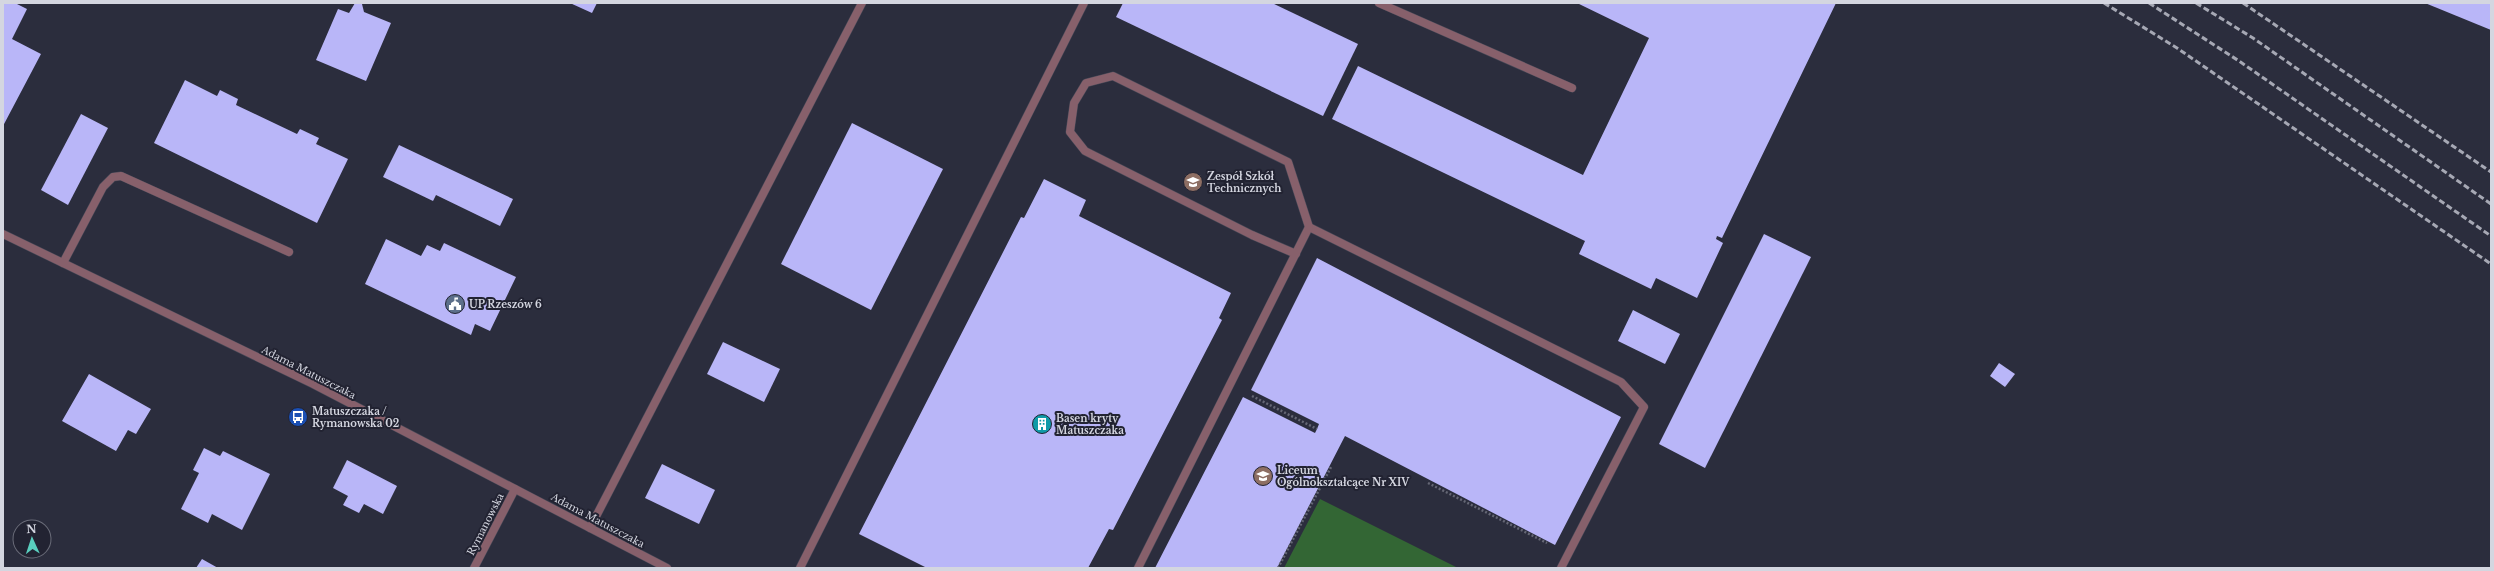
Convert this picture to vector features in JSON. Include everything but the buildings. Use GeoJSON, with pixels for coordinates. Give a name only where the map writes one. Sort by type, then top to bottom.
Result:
{"type":"FeatureCollection","features":[{"type":"Feature","properties":{"kind":"street"},"geometry":{"type":"LineString","coordinates":[[590,528],[862,3]]}},
{"type":"Feature","properties":{"kind":"street"},"geometry":{"type":"LineString","coordinates":[[800,568],[1084,3]]}},
{"type":"Feature","properties":{"kind":"street"},"geometry":{"type":"LineString","coordinates":[[1379,3],[1572,88]]}},
{"type":"Feature","properties":{"kind":"street"},"geometry":{"type":"LineString","coordinates":[[1296,254],[1252,235],[1085,151],[1070,132],[1074,103],[1086,83],[1113,76],[1288,162],[1310,227],[1621,382],[1644,407],[1561,568]]}},
{"type":"Feature","properties":{"kind":"street"},"geometry":{"type":"LineString","coordinates":[[63,263],[103,187],[113,177],[121,176],[289,252]]}},
{"type":"Feature","properties":{"kind":"street"},"geometry":{"type":"LineString","coordinates":[[1138,568],[1310,227]]}},
{"type":"Feature","properties":{"kind":"street","name":"Adama Matuszczaka"},"geometry":{"type":"LineString","coordinates":[[3,234],[313,384],[667,568]]}},
{"type":"Feature","properties":{"kind":"street","name":"Rymanowska"},"geometry":{"type":"LineString","coordinates":[[474,568],[515,489]]}},
{"type":"Feature","properties":{"kind":"path"},"geometry":{"type":"LineString","coordinates":[[1230,385],[1317,429]]}},
{"type":"Feature","properties":{"kind":"path"},"geometry":{"type":"LineString","coordinates":[[1278,568],[1330,467]]}},
{"type":"Feature","properties":{"kind":"path"},"geometry":{"type":"LineString","coordinates":[[1428,483],[1568,554]]}},
{"type":"Feature","properties":{"kind":"green space"},"geometry":{"type":"Polygon","coordinates":[[[1320,499],[1458,568],[1284,568],[1320,499]]]}},
{"type":"Feature","properties":{"kind":"railway"},"geometry":{"type":"LineString","coordinates":[[2104,3],[2177,48],[2491,264]]}},
{"type":"Feature","properties":{"kind":"railway"},"geometry":{"type":"LineString","coordinates":[[2149,3],[2239,61],[2491,236]]}},
{"type":"Feature","properties":{"kind":"railway"},"geometry":{"type":"LineString","coordinates":[[2196,3],[2253,38],[2491,204]]}},
{"type":"Feature","properties":{"kind":"railway"},"geometry":{"type":"LineString","coordinates":[[2243,3],[2491,172]]}},
{"type":"Feature","properties":{"kind":"place","name":"Zespół Szkół Technicznych"},"geometry":{"type":"Point","coordinates":[1193,182]}},
{"type":"Feature","properties":{"kind":"place","name":"UP Rzeszów 6"},"geometry":{"type":"Point","coordinates":[455,304]}},
{"type":"Feature","properties":{"kind":"place","name":"Matuszczaka / Rymanowska 02"},"geometry":{"type":"Point","coordinates":[298,417]}},
{"type":"Feature","properties":{"kind":"place","name":"Basen kryty Matuszczaka"},"geometry":{"type":"Point","coordinates":[1042,424]}},
{"type":"Feature","properties":{"kind":"place","name":"Liceum Ogólnokształcące Nr XIV"},"geometry":{"type":"Point","coordinates":[1263,476]}}]}
